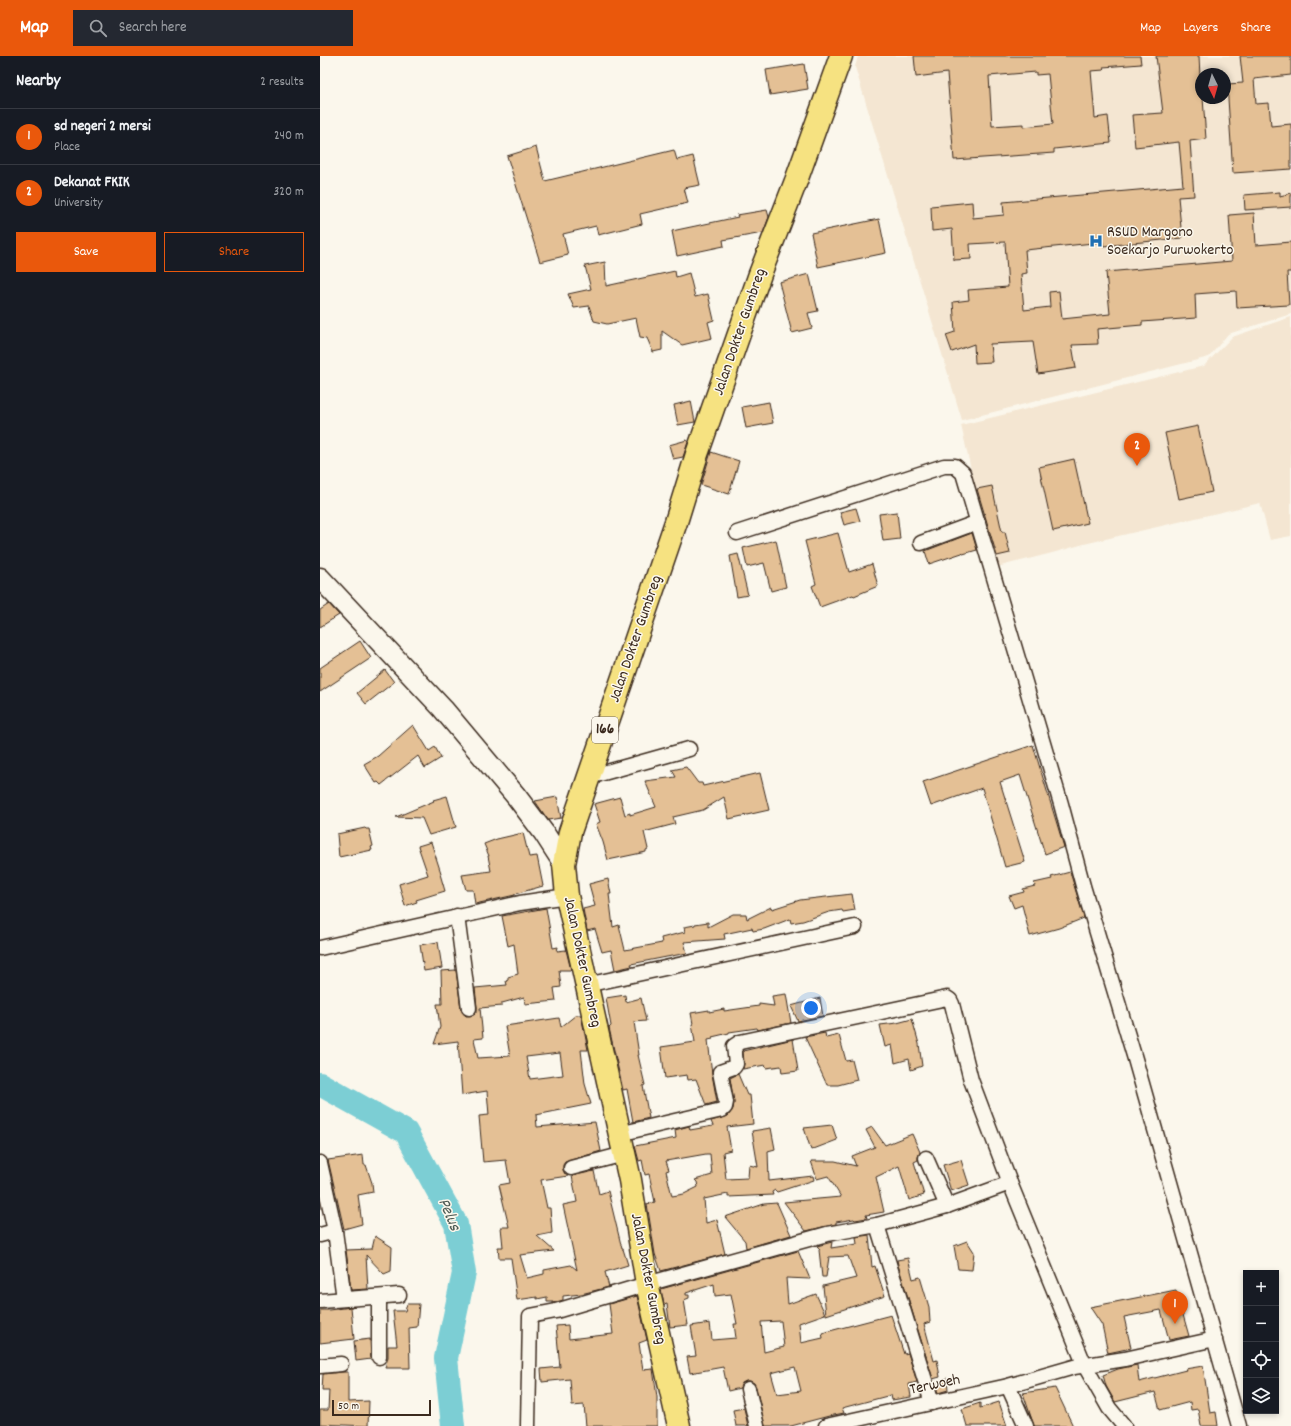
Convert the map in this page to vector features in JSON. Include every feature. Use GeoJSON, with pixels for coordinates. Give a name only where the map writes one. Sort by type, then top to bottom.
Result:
{"type":"FeatureCollection","features":[{"type":"Feature","properties":{"kind":"main road","name":"Jalan Dokter Gumbreg"},"geometry":{"type":"LineString","coordinates":[[678,1426],[647,1284],[630,1180],[566,896],[564,864],[570,832],[676,522],[697,454],[760,274],[796,181],[841,56]]}},
{"type":"Feature","properties":{"kind":"street"},"geometry":{"type":"LineString","coordinates":[[737,532],[944,466],[958,468],[963,473],[1135,1059],[1239,1426]]}},
{"type":"Feature","properties":{"kind":"street"},"geometry":{"type":"LineString","coordinates":[[921,543],[978,522]]}},
{"type":"Feature","properties":{"kind":"street"},"geometry":{"type":"LineString","coordinates":[[320,578],[443,709],[516,796],[544,833],[564,864]]}},
{"type":"Feature","properties":{"kind":"street"},"geometry":{"type":"LineString","coordinates":[[589,777],[690,749]]}},
{"type":"Feature","properties":{"kind":"street"},"geometry":{"type":"LineString","coordinates":[[320,948],[457,916],[520,903],[566,896]]}},
{"type":"Feature","properties":{"kind":"street"},"geometry":{"type":"LineString","coordinates":[[457,916],[469,1008]]}},
{"type":"Feature","properties":{"kind":"street"},"geometry":{"type":"LineString","coordinates":[[586,985],[855,927]]}},
{"type":"Feature","properties":{"kind":"street"},"geometry":{"type":"LineString","coordinates":[[570,1168],[621,1144],[722,1110],[725,1107],[726,1102],[720,1072],[734,1067],[736,1064],[734,1046],[740,1042],[947,998],[952,1004],[971,1080],[1080,1366],[1109,1408],[1124,1426]]}},
{"type":"Feature","properties":{"kind":"street"},"geometry":{"type":"LineString","coordinates":[[926,1158],[947,1206]]}},
{"type":"Feature","properties":{"kind":"street"},"geometry":{"type":"LineString","coordinates":[[320,1165],[335,1231],[344,1299]]}},
{"type":"Feature","properties":{"kind":"street"},"geometry":{"type":"LineString","coordinates":[[528,1426],[530,1316],[556,1311],[826,1234],[877,1225],[947,1206],[1010,1183]]}},
{"type":"Feature","properties":{"kind":"street"},"geometry":{"type":"LineString","coordinates":[[877,1225],[932,1403]]}},
{"type":"Feature","properties":{"kind":"street"},"geometry":{"type":"LineString","coordinates":[[320,1235],[335,1231]]}},
{"type":"Feature","properties":{"kind":"street"},"geometry":{"type":"LineString","coordinates":[[320,1301],[399,1295]]}},
{"type":"Feature","properties":{"kind":"street"},"geometry":{"type":"LineString","coordinates":[[379,1297],[379,1358]]}},
{"type":"Feature","properties":{"kind":"street","name":"Terwoeh"},"geometry":{"type":"LineString","coordinates":[[826,1426],[1008,1386],[1080,1366],[1215,1339]]}},
{"type":"Feature","properties":{"kind":"street"},"geometry":{"type":"LineString","coordinates":[[320,1366],[341,1364]]}},
{"type":"Feature","properties":{"kind":"street"},"geometry":{"type":"LineString","coordinates":[[1008,1386],[1026,1426]]}},
{"type":"Feature","properties":{"kind":"street"},"geometry":{"type":"LineString","coordinates":[[748,1389],[757,1426]]}},
{"type":"Feature","properties":{"kind":"shaded area","name":"RSUD Margono Soekarjo Purwokerto"},"geometry":{"type":"Polygon","coordinates":[[[858,56],[1291,56],[1291,314],[1228,334],[1209,357],[962,420],[855,67],[858,56]]]}},
{"type":"Feature","properties":{"kind":"shaded area"},"geometry":{"type":"Polygon","coordinates":[[[1291,317],[1291,536],[1270,540],[1260,503],[1084,544],[993,568],[961,425],[1204,366],[1232,337],[1291,317]]]}},
{"type":"Feature","properties":{"kind":"building"},"geometry":{"type":"Polygon","coordinates":[[[914,56],[1140,56],[1141,64],[1103,67],[1104,70],[1091,71],[1095,118],[1108,116],[1111,143],[1054,149],[1054,153],[954,160],[947,73],[916,77],[914,56]],[[1036,72],[989,76],[992,126],[1023,124],[1023,127],[1053,124],[1048,74],[1036,75],[1036,72]]]}},
{"type":"Feature","properties":{"kind":"building"},"geometry":{"type":"Polygon","coordinates":[[[1156,56],[1199,56],[1200,68],[1195,68],[1195,104],[1203,104],[1206,139],[1190,141],[1194,196],[1178,197],[1182,238],[1103,246],[1103,242],[1025,250],[1027,273],[1021,274],[1024,310],[1050,307],[1049,292],[1059,291],[1062,319],[1110,314],[1106,272],[1232,261],[1229,215],[1254,213],[1256,245],[1291,242],[1291,272],[1287,272],[1289,305],[1237,308],[1236,291],[1195,294],[1196,318],[1142,322],[1142,325],[1097,329],[1098,344],[1072,345],[1076,368],[1038,374],[1033,342],[990,344],[992,362],[975,363],[974,344],[952,352],[946,335],[955,332],[953,302],[969,300],[968,290],[1008,287],[1005,242],[970,244],[971,259],[954,260],[952,229],[932,231],[931,206],[972,202],[973,218],[1004,215],[1003,202],[1183,186],[1179,142],[1135,147],[1132,115],[1163,113],[1156,56]]]}},
{"type":"Feature","properties":{"kind":"building"},"geometry":{"type":"Polygon","coordinates":[[[1240,56],[1291,56],[1291,75],[1254,79],[1256,104],[1269,103],[1271,126],[1291,124],[1291,169],[1233,173],[1228,104],[1231,104],[1231,84],[1243,83],[1240,56]]]}},
{"type":"Feature","properties":{"kind":"building"},"geometry":{"type":"Polygon","coordinates":[[[804,64],[808,89],[770,95],[766,70],[804,64]]]}},
{"type":"Feature","properties":{"kind":"building"},"geometry":{"type":"Polygon","coordinates":[[[536,147],[545,181],[674,150],[677,160],[693,156],[700,185],[684,188],[688,203],[640,214],[642,224],[598,235],[596,226],[563,234],[568,255],[540,262],[507,156],[536,147]]]}},
{"type":"Feature","properties":{"kind":"building"},"geometry":{"type":"Polygon","coordinates":[[[1280,192],[1280,196],[1291,193],[1291,207],[1245,210],[1244,195],[1280,192]]]}},
{"type":"Feature","properties":{"kind":"building"},"geometry":{"type":"Polygon","coordinates":[[[767,210],[769,217],[763,233],[723,240],[724,246],[677,256],[672,231],[738,217],[737,215],[767,210]]]}},
{"type":"Feature","properties":{"kind":"building"},"geometry":{"type":"Polygon","coordinates":[[[879,219],[886,253],[818,267],[811,233],[879,219]]]}},
{"type":"Feature","properties":{"kind":"building"},"geometry":{"type":"Polygon","coordinates":[[[605,262],[606,286],[675,271],[676,277],[689,273],[695,297],[708,294],[714,320],[708,322],[712,338],[682,345],[662,331],[662,350],[653,352],[647,338],[640,337],[636,318],[607,324],[594,321],[589,306],[574,308],[568,294],[591,289],[585,266],[605,262]]]}},
{"type":"Feature","properties":{"kind":"building"},"geometry":{"type":"Polygon","coordinates":[[[809,274],[818,311],[808,313],[812,328],[792,333],[779,282],[809,274]]]}},
{"type":"Feature","properties":{"kind":"building"},"geometry":{"type":"Polygon","coordinates":[[[691,401],[695,422],[678,425],[674,405],[691,401]]]}},
{"type":"Feature","properties":{"kind":"building"},"geometry":{"type":"Polygon","coordinates":[[[769,402],[773,423],[746,428],[742,407],[769,402]]]}},
{"type":"Feature","properties":{"kind":"building"},"geometry":{"type":"Polygon","coordinates":[[[1198,426],[1212,492],[1179,499],[1165,433],[1198,426]]]}},
{"type":"Feature","properties":{"kind":"building"},"geometry":{"type":"Polygon","coordinates":[[[687,440],[688,442],[683,457],[673,459],[669,445],[687,440]]]}},
{"type":"Feature","properties":{"kind":"building"},"geometry":{"type":"Polygon","coordinates":[[[711,452],[739,461],[729,494],[701,485],[711,452]]]}},
{"type":"Feature","properties":{"kind":"building"},"geometry":{"type":"Polygon","coordinates":[[[1074,459],[1088,523],[1053,531],[1039,467],[1074,459]]]}},
{"type":"Feature","properties":{"kind":"building"},"geometry":{"type":"Polygon","coordinates":[[[992,486],[1002,532],[1005,532],[1010,553],[997,556],[977,489],[992,486]]]}},
{"type":"Feature","properties":{"kind":"building"},"geometry":{"type":"Polygon","coordinates":[[[856,508],[860,521],[844,525],[840,512],[856,508]]]}},
{"type":"Feature","properties":{"kind":"building"},"geometry":{"type":"Polygon","coordinates":[[[897,512],[900,539],[883,541],[879,514],[897,512]]]}},
{"type":"Feature","properties":{"kind":"building"},"geometry":{"type":"Polygon","coordinates":[[[838,533],[849,572],[872,564],[878,586],[854,596],[853,595],[820,607],[812,586],[816,584],[805,541],[838,533]]]}},
{"type":"Feature","properties":{"kind":"building"},"geometry":{"type":"Polygon","coordinates":[[[972,533],[977,550],[962,553],[929,564],[925,551],[972,533]]]}},
{"type":"Feature","properties":{"kind":"building"},"geometry":{"type":"Polygon","coordinates":[[[776,540],[786,587],[771,591],[764,563],[747,567],[743,548],[776,540]]]}},
{"type":"Feature","properties":{"kind":"building"},"geometry":{"type":"Polygon","coordinates":[[[738,554],[748,595],[737,597],[730,556],[738,554]]]}},
{"type":"Feature","properties":{"kind":"building"},"geometry":{"type":"Polygon","coordinates":[[[329,604],[339,615],[320,627],[320,610],[329,604]]]}},
{"type":"Feature","properties":{"kind":"building"},"geometry":{"type":"Polygon","coordinates":[[[360,641],[371,658],[320,692],[320,668],[360,641]]]}},
{"type":"Feature","properties":{"kind":"building"},"geometry":{"type":"Polygon","coordinates":[[[385,670],[394,682],[366,704],[357,693],[385,670]]]}},
{"type":"Feature","properties":{"kind":"building"},"geometry":{"type":"Polygon","coordinates":[[[413,725],[429,751],[435,747],[441,758],[425,768],[418,756],[381,785],[378,782],[376,783],[364,764],[378,756],[413,725]]]}},
{"type":"Feature","properties":{"kind":"building"},"geometry":{"type":"Polygon","coordinates":[[[1033,745],[1064,847],[1045,854],[1020,775],[1000,782],[1025,862],[1005,867],[982,788],[931,806],[923,782],[1033,745]]]}},
{"type":"Feature","properties":{"kind":"building"},"geometry":{"type":"Polygon","coordinates":[[[686,767],[698,783],[702,783],[703,786],[760,773],[769,810],[729,819],[724,797],[703,810],[673,817],[675,824],[644,832],[648,849],[646,852],[608,860],[596,824],[600,822],[594,804],[620,797],[625,815],[630,813],[630,815],[656,807],[645,781],[676,777],[672,770],[686,767]]]}},
{"type":"Feature","properties":{"kind":"building"},"geometry":{"type":"Polygon","coordinates":[[[447,796],[456,827],[429,835],[422,818],[396,817],[434,801],[433,800],[447,796]]]}},
{"type":"Feature","properties":{"kind":"building"},"geometry":{"type":"Polygon","coordinates":[[[557,797],[561,818],[548,820],[535,801],[557,797]]]}},
{"type":"Feature","properties":{"kind":"building"},"geometry":{"type":"Polygon","coordinates":[[[365,828],[369,829],[373,846],[371,847],[372,850],[339,857],[337,834],[365,828]]]}},
{"type":"Feature","properties":{"kind":"building"},"geometry":{"type":"Polygon","coordinates":[[[523,833],[529,857],[537,856],[543,886],[515,895],[475,904],[473,890],[466,890],[462,875],[491,871],[489,856],[484,844],[497,839],[523,833]]]}},
{"type":"Feature","properties":{"kind":"building"},"geometry":{"type":"Polygon","coordinates":[[[431,842],[445,891],[416,900],[417,902],[405,906],[399,884],[428,875],[418,846],[431,842]]]}},
{"type":"Feature","properties":{"kind":"building"},"geometry":{"type":"Polygon","coordinates":[[[1070,872],[1084,918],[1059,928],[1030,936],[1022,905],[1014,908],[1009,896],[1024,892],[1023,889],[1035,886],[1034,883],[1052,879],[1051,877],[1070,872]]]}},
{"type":"Feature","properties":{"kind":"building"},"geometry":{"type":"Polygon","coordinates":[[[608,879],[611,894],[609,894],[613,927],[619,925],[625,950],[662,943],[661,938],[685,932],[684,927],[708,922],[708,927],[733,914],[746,914],[747,919],[771,907],[772,909],[800,900],[852,894],[855,910],[829,912],[803,921],[791,923],[790,919],[764,929],[753,931],[752,928],[724,934],[725,939],[684,942],[687,953],[631,964],[632,966],[615,970],[611,950],[602,952],[595,929],[587,931],[583,909],[595,906],[589,884],[608,879]]]}},
{"type":"Feature","properties":{"kind":"building"},"geometry":{"type":"Polygon","coordinates":[[[546,908],[553,948],[558,947],[557,951],[566,950],[571,970],[559,970],[561,987],[554,988],[556,1001],[525,1004],[524,997],[502,1003],[502,1006],[480,1008],[483,1038],[474,1039],[478,1058],[510,1056],[505,1026],[559,1018],[561,1027],[576,1015],[581,1015],[588,1050],[581,1050],[585,1084],[591,1104],[536,1115],[537,1127],[595,1122],[601,1151],[565,1162],[563,1165],[563,1170],[568,1176],[541,1180],[547,1208],[550,1208],[552,1233],[537,1236],[554,1251],[520,1255],[527,1278],[544,1274],[544,1270],[571,1265],[577,1270],[563,1205],[577,1202],[572,1176],[594,1171],[599,1194],[608,1191],[622,1249],[628,1265],[605,1272],[609,1287],[581,1294],[563,1296],[563,1300],[553,1303],[547,1302],[547,1297],[517,1300],[511,1258],[499,1258],[498,1247],[503,1247],[501,1227],[509,1227],[499,1185],[510,1183],[506,1160],[483,1162],[479,1116],[489,1115],[487,1091],[462,1095],[458,1041],[434,1044],[440,1027],[437,1004],[442,1004],[441,971],[456,970],[461,1009],[466,1016],[474,1015],[477,1012],[475,988],[507,985],[506,981],[508,980],[508,977],[518,974],[514,944],[508,946],[502,916],[546,908]],[[560,1053],[526,1057],[530,1079],[563,1075],[560,1053]]]}},
{"type":"Feature","properties":{"kind":"building"},"geometry":{"type":"Polygon","coordinates":[[[438,942],[442,968],[424,971],[420,945],[438,942]]]}},
{"type":"Feature","properties":{"kind":"building"},"geometry":{"type":"Polygon","coordinates":[[[786,994],[791,1023],[758,1030],[757,1028],[729,1032],[712,1037],[713,1039],[708,1040],[717,1102],[706,1105],[696,1079],[688,1080],[687,1075],[665,1078],[661,1047],[695,1042],[691,1013],[724,1009],[724,1011],[759,1006],[759,1004],[774,1006],[772,996],[786,994]]]}},
{"type":"Feature","properties":{"kind":"building"},"geometry":{"type":"Polygon","coordinates":[[[625,995],[626,1002],[641,998],[646,1021],[634,1022],[649,1118],[633,1122],[627,1089],[623,1090],[609,1028],[611,1026],[606,998],[625,995]]]}},
{"type":"Feature","properties":{"kind":"building"},"geometry":{"type":"Polygon","coordinates":[[[820,998],[823,1016],[798,1021],[791,1006],[820,998]]]}},
{"type":"Feature","properties":{"kind":"building"},"geometry":{"type":"Polygon","coordinates":[[[912,1019],[919,1044],[922,1066],[911,1070],[909,1059],[895,1063],[892,1045],[885,1047],[880,1025],[912,1019]]]}},
{"type":"Feature","properties":{"kind":"building"},"geometry":{"type":"Polygon","coordinates":[[[825,1033],[826,1038],[839,1035],[846,1061],[852,1060],[857,1080],[838,1085],[827,1085],[805,1037],[825,1033]]]}},
{"type":"Feature","properties":{"kind":"building"},"geometry":{"type":"Polygon","coordinates":[[[793,1039],[798,1071],[782,1073],[781,1066],[766,1068],[765,1065],[743,1069],[743,1051],[793,1039]]]}},
{"type":"Feature","properties":{"kind":"building"},"geometry":{"type":"Polygon","coordinates":[[[738,1074],[747,1095],[750,1095],[753,1124],[727,1127],[731,1150],[723,1152],[726,1179],[748,1178],[749,1165],[758,1167],[752,1131],[771,1128],[775,1149],[768,1151],[769,1181],[813,1176],[814,1180],[777,1192],[775,1190],[772,1192],[773,1195],[728,1197],[728,1194],[704,1199],[706,1223],[717,1220],[725,1254],[661,1271],[655,1254],[647,1204],[655,1202],[649,1174],[645,1175],[642,1160],[639,1161],[635,1146],[676,1138],[675,1130],[689,1126],[690,1130],[713,1126],[711,1121],[728,1116],[733,1109],[734,1103],[730,1078],[738,1074]],[[710,1154],[666,1161],[669,1170],[666,1171],[672,1196],[684,1194],[698,1187],[695,1180],[712,1175],[710,1154]]]}},
{"type":"Feature","properties":{"kind":"building"},"geometry":{"type":"Polygon","coordinates":[[[832,1125],[837,1140],[811,1150],[804,1128],[832,1125]]]}},
{"type":"Feature","properties":{"kind":"building"},"geometry":{"type":"Polygon","coordinates":[[[872,1127],[885,1145],[912,1134],[920,1152],[918,1160],[914,1162],[924,1195],[909,1200],[899,1166],[876,1177],[884,1212],[866,1215],[867,1218],[836,1222],[836,1224],[806,1231],[784,1202],[841,1197],[828,1176],[817,1179],[811,1161],[835,1161],[856,1166],[852,1156],[875,1147],[866,1130],[872,1127]]]}},
{"type":"Feature","properties":{"kind":"building"},"geometry":{"type":"Polygon","coordinates":[[[363,1155],[364,1165],[366,1165],[372,1183],[373,1192],[358,1195],[362,1224],[344,1229],[328,1160],[363,1155]]]}},
{"type":"Feature","properties":{"kind":"building"},"geometry":{"type":"Polygon","coordinates":[[[961,1160],[969,1185],[951,1191],[943,1165],[961,1160]]]}},
{"type":"Feature","properties":{"kind":"building"},"geometry":{"type":"Polygon","coordinates":[[[777,1203],[791,1235],[746,1248],[745,1241],[725,1217],[764,1204],[777,1203]]]}},
{"type":"Feature","properties":{"kind":"building"},"geometry":{"type":"Polygon","coordinates":[[[869,1235],[872,1267],[875,1266],[885,1296],[826,1315],[823,1286],[856,1278],[848,1256],[829,1257],[826,1277],[822,1277],[820,1249],[817,1246],[832,1242],[831,1248],[857,1244],[856,1237],[869,1235]]]}},
{"type":"Feature","properties":{"kind":"building"},"geometry":{"type":"Polygon","coordinates":[[[375,1236],[392,1247],[391,1271],[384,1274],[366,1255],[368,1289],[351,1290],[346,1250],[372,1249],[375,1236]]]}},
{"type":"Feature","properties":{"kind":"building"},"geometry":{"type":"Polygon","coordinates":[[[967,1241],[974,1252],[972,1270],[958,1269],[954,1246],[967,1241]]]}},
{"type":"Feature","properties":{"kind":"building"},"geometry":{"type":"Polygon","coordinates":[[[798,1251],[810,1279],[786,1278],[788,1304],[816,1294],[825,1314],[799,1323],[801,1343],[823,1338],[822,1333],[891,1315],[904,1354],[908,1353],[917,1382],[909,1384],[911,1397],[892,1400],[891,1395],[842,1408],[844,1413],[791,1426],[765,1426],[754,1383],[746,1381],[742,1383],[740,1388],[728,1391],[723,1367],[690,1373],[687,1357],[696,1356],[691,1326],[710,1323],[712,1340],[736,1338],[734,1324],[737,1324],[731,1294],[715,1296],[714,1284],[686,1293],[686,1295],[689,1295],[689,1298],[684,1300],[688,1325],[670,1327],[667,1304],[664,1305],[661,1289],[798,1251]],[[781,1321],[761,1322],[764,1352],[784,1347],[781,1321]],[[795,1367],[771,1373],[777,1394],[801,1391],[795,1367]]]}},
{"type":"Feature","properties":{"kind":"building"},"geometry":{"type":"Polygon","coordinates":[[[908,1258],[913,1279],[920,1277],[929,1307],[930,1322],[924,1324],[934,1361],[937,1360],[940,1377],[933,1379],[898,1265],[897,1260],[908,1258]]]}},
{"type":"Feature","properties":{"kind":"building"},"geometry":{"type":"Polygon","coordinates":[[[1176,1290],[1189,1336],[1169,1340],[1161,1310],[1124,1317],[1131,1348],[1108,1353],[1102,1325],[1090,1307],[1176,1290]]]}},
{"type":"Feature","properties":{"kind":"building"},"geometry":{"type":"Polygon","coordinates":[[[637,1296],[647,1340],[639,1343],[643,1370],[653,1369],[657,1397],[657,1426],[586,1426],[584,1405],[572,1406],[570,1379],[542,1382],[541,1369],[560,1367],[556,1326],[568,1325],[569,1339],[613,1334],[609,1304],[637,1296]]]}},
{"type":"Feature","properties":{"kind":"building"},"geometry":{"type":"Polygon","coordinates":[[[407,1304],[419,1304],[417,1327],[409,1328],[410,1368],[385,1368],[388,1357],[388,1346],[397,1346],[393,1311],[405,1311],[407,1304]]]}},
{"type":"Feature","properties":{"kind":"building"},"geometry":{"type":"Polygon","coordinates":[[[351,1307],[354,1339],[320,1343],[320,1310],[351,1307]]]}},
{"type":"Feature","properties":{"kind":"building"},"geometry":{"type":"Polygon","coordinates":[[[370,1339],[371,1359],[356,1361],[354,1341],[370,1339]]]}},
{"type":"Feature","properties":{"kind":"building"},"geometry":{"type":"Polygon","coordinates":[[[1137,1365],[1139,1382],[1186,1370],[1185,1369],[1203,1366],[1210,1413],[1216,1412],[1218,1426],[1201,1426],[1198,1409],[1191,1410],[1190,1402],[1160,1410],[1155,1392],[1115,1402],[1106,1386],[1103,1375],[1118,1369],[1137,1365]]]}},
{"type":"Feature","properties":{"kind":"building"},"geometry":{"type":"Polygon","coordinates":[[[348,1372],[348,1402],[369,1401],[368,1426],[320,1424],[320,1410],[328,1410],[329,1390],[322,1390],[323,1374],[348,1372]]]}},
{"type":"Feature","properties":{"kind":"building"},"geometry":{"type":"Polygon","coordinates":[[[947,1378],[948,1390],[938,1393],[935,1383],[947,1378]]]}},
{"type":"Feature","properties":{"kind":"building"},"geometry":{"type":"Polygon","coordinates":[[[1055,1388],[1073,1426],[1034,1426],[1023,1393],[1055,1388]]]}},
{"type":"Feature","properties":{"kind":"building"},"geometry":{"type":"Polygon","coordinates":[[[999,1402],[1007,1426],[967,1426],[962,1409],[980,1403],[980,1408],[999,1402]]]}},
{"type":"Feature","properties":{"kind":"building"},"geometry":{"type":"Polygon","coordinates":[[[744,1408],[748,1426],[736,1426],[733,1410],[744,1408]]]}},
{"type":"Feature","properties":{"kind":"waterway","name":"Pelus"},"geometry":{"type":"LineString","coordinates":[[320,1084],[406,1132],[456,1224],[464,1273],[446,1358],[453,1426]]}},
{"type":"Feature","properties":{"kind":"place","name":"RSUD Margono Soekarjo Purwokerto"},"geometry":{"type":"Point","coordinates":[1096,241]}},
{"type":"Feature","properties":{"kind":"place","name":"Dekanat FKIK"},"geometry":{"type":"Point","coordinates":[1137,466]}},
{"type":"Feature","properties":{"kind":"place","name":"sd negeri 2 mersi"},"geometry":{"type":"Point","coordinates":[1175,1324]}}]}
